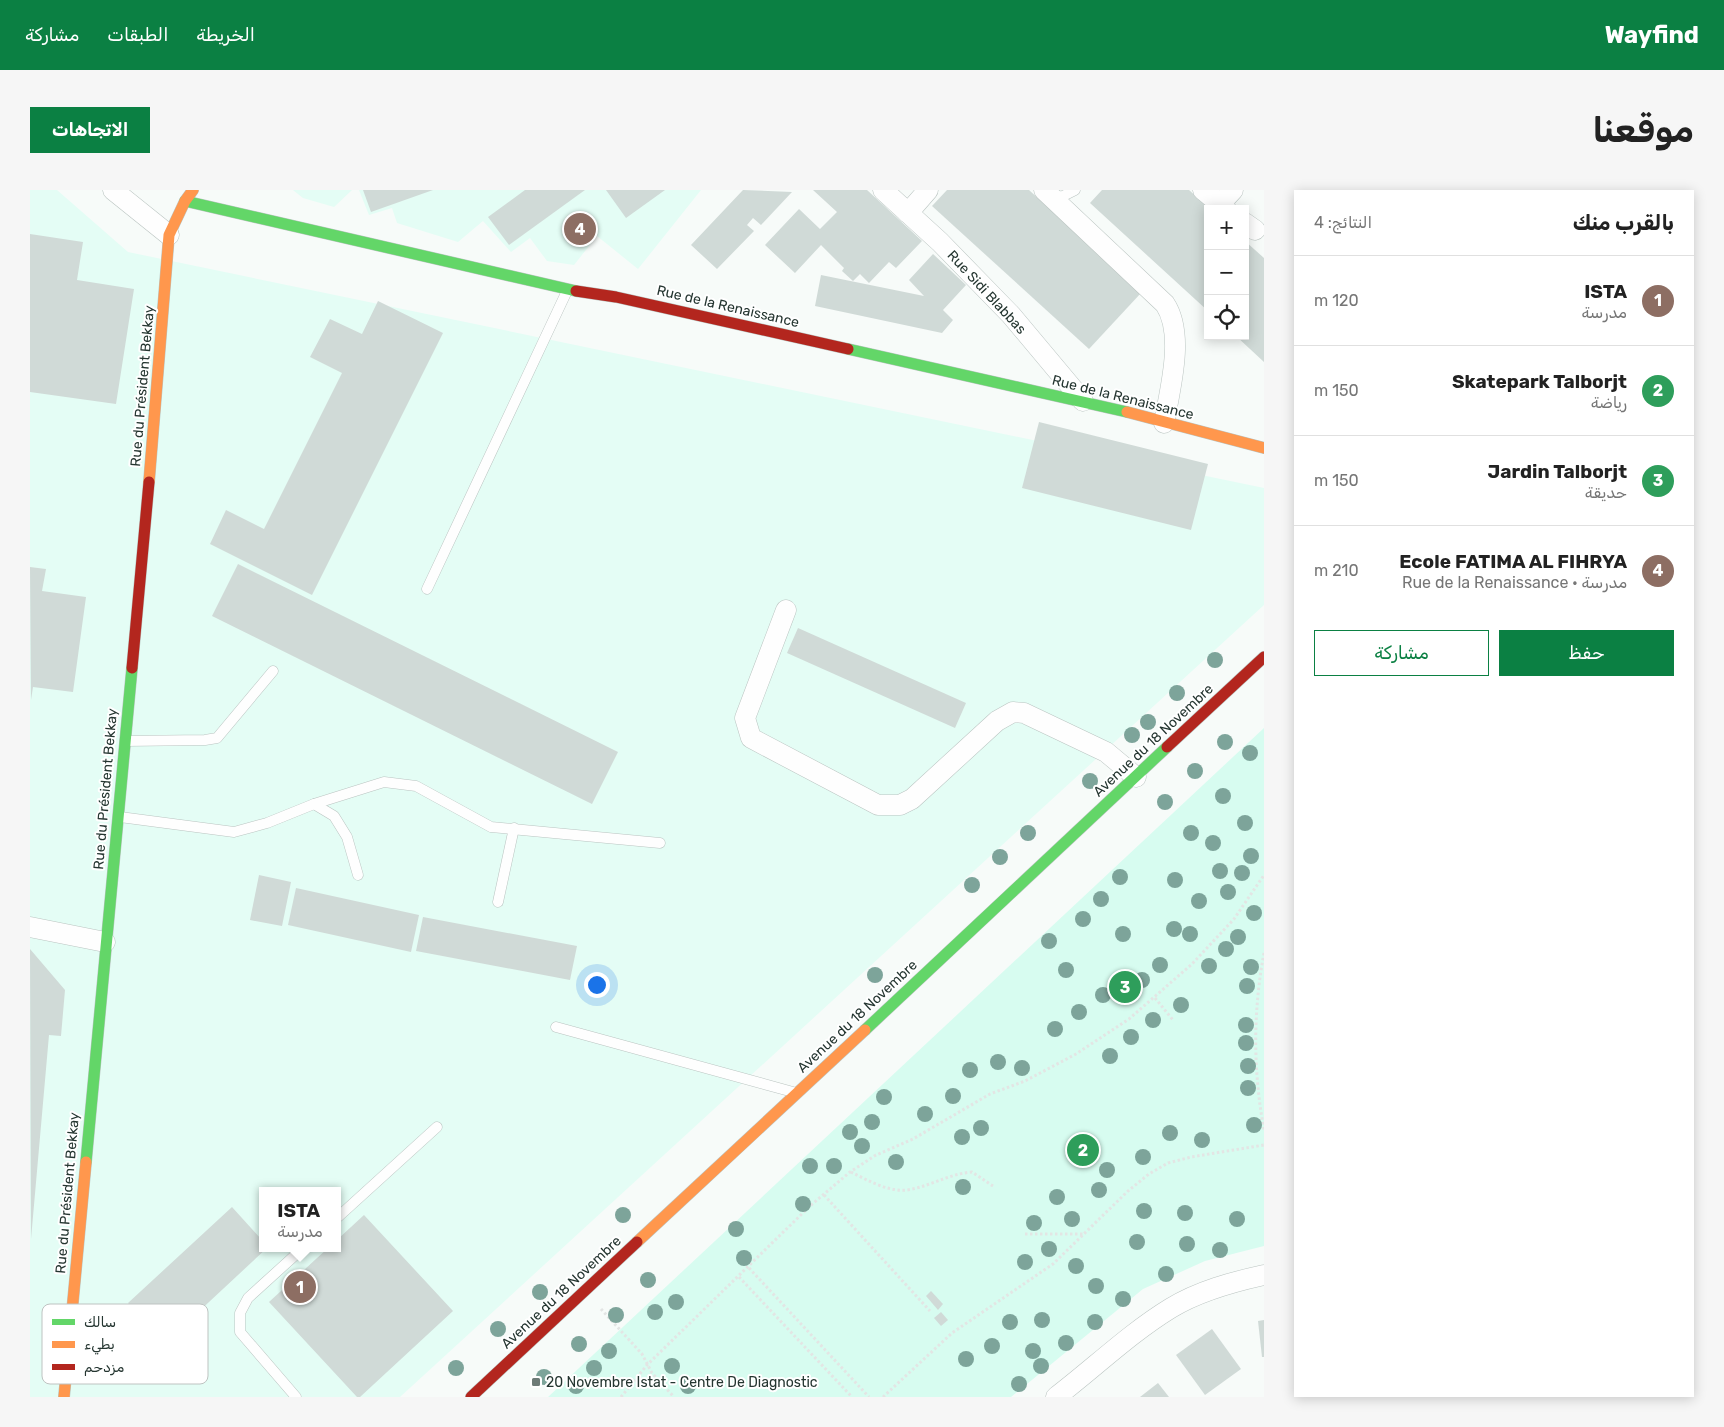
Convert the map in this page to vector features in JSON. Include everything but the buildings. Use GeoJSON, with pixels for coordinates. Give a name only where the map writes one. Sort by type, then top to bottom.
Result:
{"type":"FeatureCollection","features":[{"type":"Feature","properties":{"kind":"street"},"geometry":{"type":"LineString","coordinates":[[113,190],[169,235]]}},
{"type":"Feature","properties":{"kind":"street","name":"Rue du Président Bekkay"},"geometry":{"type":"LineString","coordinates":[[72,1304],[162,341],[169,235],[185,201],[193,190]]}},
{"type":"Feature","properties":{"kind":"street","name":"Rue Sidi Blabbas"},"geometry":{"type":"LineString","coordinates":[[883,190],[1011,314],[1083,401]]}},
{"type":"Feature","properties":{"kind":"street"},"geometry":{"type":"LineString","coordinates":[[908,213],[928,190]]}},
{"type":"Feature","properties":{"kind":"street"},"geometry":{"type":"LineString","coordinates":[[1203,190],[1226,201]]}},
{"type":"Feature","properties":{"kind":"street"},"geometry":{"type":"LineString","coordinates":[[1048,194],[1165,304],[1170,312],[1174,330],[1173,372],[1164,423]]}},
{"type":"Feature","properties":{"kind":"street","name":"Rue de la Renaissance"},"geometry":{"type":"LineString","coordinates":[[185,201],[568,290],[616,297],[1083,401],[1264,448]]}},
{"type":"Feature","properties":{"kind":"street"},"geometry":{"type":"LineString","coordinates":[[786,610],[745,718],[752,738],[878,805],[900,805],[912,799],[996,721],[1013,712],[1024,713],[1106,752],[1136,777]]}},
{"type":"Feature","properties":{"kind":"street","name":"Avenue du 18 Novembre"},"geometry":{"type":"LineString","coordinates":[[471,1397],[1264,657]]}},
{"type":"Feature","properties":{"kind":"street"},"geometry":{"type":"LineString","coordinates":[[30,927],[105,942]]}},
{"type":"Feature","properties":{"kind":"street"},"geometry":{"type":"LineString","coordinates":[[1056,1397],[1134,1334],[1171,1308],[1208,1290],[1264,1275]]}},
{"type":"Feature","properties":{"kind":"street","name":"Rue du Président Bekkay"},"geometry":{"type":"LineString","coordinates":[[64,1397],[65,1384]]}},
{"type":"Feature","properties":{"kind":"lane"},"geometry":{"type":"LineString","coordinates":[[1048,194],[1063,196],[1074,190]]}},
{"type":"Feature","properties":{"kind":"lane"},"geometry":{"type":"LineString","coordinates":[[427,589],[568,290]]}},
{"type":"Feature","properties":{"kind":"lane"},"geometry":{"type":"LineString","coordinates":[[124,741],[205,740],[217,738],[273,671]]}},
{"type":"Feature","properties":{"kind":"lane"},"geometry":{"type":"LineString","coordinates":[[117,816],[234,832],[267,823],[314,804],[384,782],[416,786],[492,827],[660,844]]}},
{"type":"Feature","properties":{"kind":"lane"},"geometry":{"type":"LineString","coordinates":[[314,804],[334,816],[347,837],[358,875]]}},
{"type":"Feature","properties":{"kind":"lane"},"geometry":{"type":"LineString","coordinates":[[498,902],[514,828]]}},
{"type":"Feature","properties":{"kind":"lane"},"geometry":{"type":"LineString","coordinates":[[556,1027],[797,1092]]}},
{"type":"Feature","properties":{"kind":"lane"},"geometry":{"type":"LineString","coordinates":[[341,1214],[437,1127]]}},
{"type":"Feature","properties":{"kind":"lane"},"geometry":{"type":"LineString","coordinates":[[296,1397],[240,1332],[240,1313],[248,1298],[299,1252]]}},
{"type":"Feature","properties":{"kind":"path"},"geometry":{"type":"LineString","coordinates":[[621,1397],[647,1365],[850,1172],[876,1155],[913,1139],[990,1094],[1024,1081],[1076,1054],[1122,1024],[1155,998],[1192,964],[1234,919],[1264,875]]}},
{"type":"Feature","properties":{"kind":"path"},"geometry":{"type":"LineString","coordinates":[[1264,953],[1256,1008],[1257,1072],[1264,1130]]}},
{"type":"Feature","properties":{"kind":"path"},"geometry":{"type":"LineString","coordinates":[[1155,998],[1173,1020]]}},
{"type":"Feature","properties":{"kind":"path"},"geometry":{"type":"LineString","coordinates":[[883,1397],[952,1333],[1053,1264],[1128,1191],[1149,1174],[1168,1163],[1191,1157],[1264,1145]]}},
{"type":"Feature","properties":{"kind":"path"},"geometry":{"type":"LineString","coordinates":[[850,1172],[894,1189],[906,1190],[947,1176],[972,1172],[992,1186]]}},
{"type":"Feature","properties":{"kind":"path"},"geometry":{"type":"LineString","coordinates":[[824,1195],[930,1311]]}},
{"type":"Feature","properties":{"kind":"path"},"geometry":{"type":"LineString","coordinates":[[1025,1234],[1084,1234]]}},
{"type":"Feature","properties":{"kind":"path"},"geometry":{"type":"LineString","coordinates":[[749,1268],[869,1397]]}},
{"type":"Feature","properties":{"kind":"path"},"geometry":{"type":"LineString","coordinates":[[739,1277],[852,1397]]}},
{"type":"Feature","properties":{"kind":"path"},"geometry":{"type":"LineString","coordinates":[[585,1291],[642,1354],[647,1365],[674,1397]]}},
{"type":"Feature","properties":{"kind":"shaded area"},"geometry":{"type":"Polygon","coordinates":[[[30,190],[57,190],[128,252],[1264,488],[1264,605],[400,1397],[30,1397],[30,190]]]}},
{"type":"Feature","properties":{"kind":"shaded area"},"geometry":{"type":"Polygon","coordinates":[[[293,190],[352,190],[334,207],[303,198],[293,190]]]}},
{"type":"Feature","properties":{"kind":"shaded area"},"geometry":{"type":"Polygon","coordinates":[[[359,190],[701,190],[638,269],[597,236],[574,265],[547,261],[530,238],[511,252],[483,221],[458,242],[397,223],[392,208],[369,215],[359,190]]]}},
{"type":"Feature","properties":{"kind":"shaded area"},"geometry":{"type":"Polygon","coordinates":[[[1264,728],[1264,1246],[1205,1261],[1143,1289],[1011,1397],[548,1397],[1264,728]]]}},
{"type":"Feature","properties":{"kind":"traffic: fast"},"geometry":{"type":"LineString","coordinates":[[185,201],[576,291]]}},
{"type":"Feature","properties":{"kind":"traffic: fast"},"geometry":{"type":"LineString","coordinates":[[848,349],[1127,412]]}},
{"type":"Feature","properties":{"kind":"traffic: fast"},"geometry":{"type":"LineString","coordinates":[[86,1162],[132,668]]}},
{"type":"Feature","properties":{"kind":"traffic: fast"},"geometry":{"type":"LineString","coordinates":[[865,1030],[1167,747]]}},
{"type":"Feature","properties":{"kind":"traffic: slow"},"geometry":{"type":"LineString","coordinates":[[149,482],[169,235],[185,201],[193,190]]}},
{"type":"Feature","properties":{"kind":"traffic: slow"},"geometry":{"type":"LineString","coordinates":[[1127,412],[1264,448]]}},
{"type":"Feature","properties":{"kind":"traffic: slow"},"geometry":{"type":"LineString","coordinates":[[637,1242],[865,1030]]}},
{"type":"Feature","properties":{"kind":"traffic: slow"},"geometry":{"type":"LineString","coordinates":[[73,1304],[86,1162]]}},
{"type":"Feature","properties":{"kind":"traffic: slow"},"geometry":{"type":"LineString","coordinates":[[64,1397],[65,1384]]}},
{"type":"Feature","properties":{"kind":"traffic: jam"},"geometry":{"type":"LineString","coordinates":[[576,291],[616,297],[848,349]]}},
{"type":"Feature","properties":{"kind":"traffic: jam"},"geometry":{"type":"LineString","coordinates":[[132,668],[149,482]]}},
{"type":"Feature","properties":{"kind":"traffic: jam"},"geometry":{"type":"LineString","coordinates":[[1167,747],[1264,657]]}},
{"type":"Feature","properties":{"kind":"traffic: jam"},"geometry":{"type":"LineString","coordinates":[[471,1397],[637,1242]]}},
{"type":"Feature","properties":{"kind":"place","name":"Ecole FATIMA AL FIHRYA"},"geometry":{"type":"Point","coordinates":[580,229]}},
{"type":"Feature","properties":{"kind":"place","name":"Jardin Talborjt"},"geometry":{"type":"Point","coordinates":[1125,987]}},
{"type":"Feature","properties":{"kind":"place","name":"Skatepark Talborjt"},"geometry":{"type":"Point","coordinates":[1083,1150]}},
{"type":"Feature","properties":{"kind":"place","name":"ISTA"},"geometry":{"type":"Point","coordinates":[300,1287]}},
{"type":"Feature","properties":{"kind":"place","name":"20 Novembre Istat - Centre De Diagnostic"},"geometry":{"type":"Point","coordinates":[536,1382]}}]}
